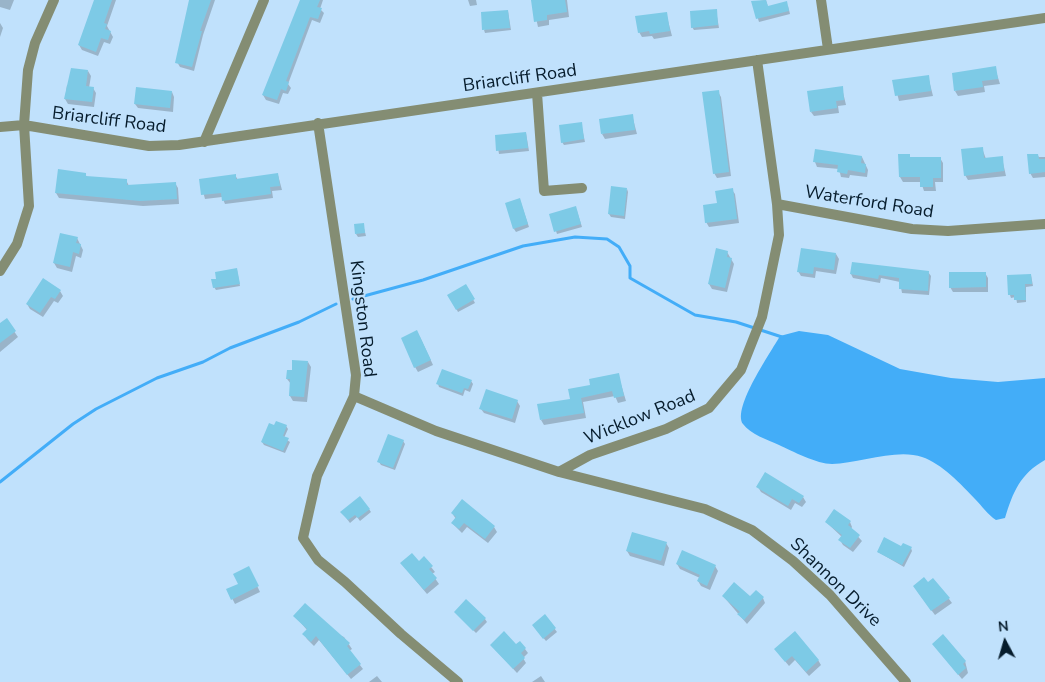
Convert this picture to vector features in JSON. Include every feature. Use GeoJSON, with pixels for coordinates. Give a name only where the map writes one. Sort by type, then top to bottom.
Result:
{"type":"FeatureCollection","features":[{"type":"Feature","properties":{"kind":"street"},"geometry":{"type":"LineString","coordinates":[[0,271],[17,244],[28,206],[24,125],[28,70],[35,44],[54,0]]}},
{"type":"Feature","properties":{"kind":"street"},"geometry":{"type":"LineString","coordinates":[[204,142],[264,0]]}},
{"type":"Feature","properties":{"kind":"street"},"geometry":{"type":"LineString","coordinates":[[821,0],[828,49]]}},
{"type":"Feature","properties":{"kind":"street","name":"Briarcliff Road"},"geometry":{"type":"LineString","coordinates":[[0,128],[24,125],[149,146],[204,142],[1045,18]]}},
{"type":"Feature","properties":{"kind":"street","name":"Wicklow Road"},"geometry":{"type":"LineString","coordinates":[[559,472],[590,455],[666,429],[709,408],[741,370],[762,317],[779,235],[777,204],[757,60]]}},
{"type":"Feature","properties":{"kind":"street"},"geometry":{"type":"LineString","coordinates":[[537,93],[544,191],[582,188]]}},
{"type":"Feature","properties":{"kind":"street","name":"Kingston Road"},"geometry":{"type":"LineString","coordinates":[[318,124],[356,375],[354,396],[317,476],[303,538],[318,560],[456,681]]}},
{"type":"Feature","properties":{"kind":"street","name":"Waterford Road"},"geometry":{"type":"LineString","coordinates":[[777,204],[912,229],[948,231],[1045,224]]}},
{"type":"Feature","properties":{"kind":"street"},"geometry":{"type":"LineString","coordinates":[[354,396],[436,431],[559,472]]}},
{"type":"Feature","properties":{"kind":"street","name":"Shannon Drive"},"geometry":{"type":"LineString","coordinates":[[559,472],[706,509],[752,530],[793,560],[830,596],[906,682]]}},
{"type":"Feature","properties":{"kind":"water"},"geometry":{"type":"Polygon","coordinates":[[[799,331],[828,335],[900,369],[951,378],[998,382],[1045,378],[1045,460],[1036,465],[1023,478],[1011,500],[1005,518],[996,520],[993,518],[951,475],[922,457],[901,454],[832,464],[812,460],[759,436],[746,428],[741,416],[743,406],[761,367],[780,336],[799,331]]]}},
{"type":"Feature","properties":{"kind":"building"},"geometry":{"type":"Polygon","coordinates":[[[94,0],[112,0],[104,23],[107,24],[105,29],[111,31],[108,40],[101,38],[96,52],[78,45],[94,0]]]}},
{"type":"Feature","properties":{"kind":"building"},"geometry":{"type":"Polygon","coordinates":[[[189,0],[211,0],[200,31],[202,31],[192,67],[175,63],[189,0]]]}},
{"type":"Feature","properties":{"kind":"building"},"geometry":{"type":"Polygon","coordinates":[[[300,0],[320,0],[317,7],[322,8],[318,19],[310,17],[286,81],[289,82],[286,91],[281,89],[277,100],[262,95],[300,0]]]}},
{"type":"Feature","properties":{"kind":"building"},"geometry":{"type":"Polygon","coordinates":[[[531,0],[565,0],[567,12],[547,15],[547,20],[534,22],[531,0]]]}},
{"type":"Feature","properties":{"kind":"building"},"geometry":{"type":"Polygon","coordinates":[[[766,0],[768,6],[787,1],[789,11],[756,19],[751,1],[766,0]]]}},
{"type":"Feature","properties":{"kind":"building"},"geometry":{"type":"Polygon","coordinates":[[[717,9],[718,25],[691,28],[690,11],[717,9]]]}},
{"type":"Feature","properties":{"kind":"building"},"geometry":{"type":"Polygon","coordinates":[[[508,10],[510,28],[482,30],[481,12],[508,10]]]}},
{"type":"Feature","properties":{"kind":"building"},"geometry":{"type":"Polygon","coordinates":[[[667,12],[670,31],[650,34],[649,31],[638,33],[635,16],[667,12]]]}},
{"type":"Feature","properties":{"kind":"building"},"geometry":{"type":"Polygon","coordinates":[[[996,66],[998,79],[982,81],[983,87],[954,91],[952,73],[996,66]]]}},
{"type":"Feature","properties":{"kind":"building"},"geometry":{"type":"Polygon","coordinates":[[[71,68],[88,70],[86,86],[94,87],[92,102],[64,99],[71,68]]]}},
{"type":"Feature","properties":{"kind":"building"},"geometry":{"type":"Polygon","coordinates":[[[929,75],[931,91],[895,96],[892,80],[929,75]]]}},
{"type":"Feature","properties":{"kind":"building"},"geometry":{"type":"Polygon","coordinates":[[[843,86],[844,100],[836,101],[837,108],[810,112],[807,91],[843,86]]]}},
{"type":"Feature","properties":{"kind":"building"},"geometry":{"type":"Polygon","coordinates":[[[136,87],[172,91],[170,108],[134,104],[136,87]]]}},
{"type":"Feature","properties":{"kind":"building"},"geometry":{"type":"Polygon","coordinates":[[[719,90],[729,172],[713,174],[702,92],[719,90]]]}},
{"type":"Feature","properties":{"kind":"building"},"geometry":{"type":"Polygon","coordinates":[[[633,114],[635,130],[601,134],[599,119],[633,114]]]}},
{"type":"Feature","properties":{"kind":"building"},"geometry":{"type":"Polygon","coordinates":[[[582,122],[584,139],[561,143],[559,125],[582,122]]]}},
{"type":"Feature","properties":{"kind":"building"},"geometry":{"type":"Polygon","coordinates":[[[526,132],[528,148],[496,151],[495,135],[526,132]]]}},
{"type":"Feature","properties":{"kind":"building"},"geometry":{"type":"Polygon","coordinates":[[[983,147],[984,158],[1003,156],[1004,171],[964,176],[961,149],[983,147]]]}},
{"type":"Feature","properties":{"kind":"building"},"geometry":{"type":"Polygon","coordinates":[[[815,149],[862,156],[861,163],[866,164],[865,173],[848,170],[847,174],[837,172],[838,165],[813,162],[815,149]]]}},
{"type":"Feature","properties":{"kind":"building"},"geometry":{"type":"Polygon","coordinates":[[[898,154],[910,154],[910,157],[941,157],[941,178],[933,178],[933,187],[920,187],[920,177],[899,177],[898,154]]]}},
{"type":"Feature","properties":{"kind":"building"},"geometry":{"type":"Polygon","coordinates":[[[1027,154],[1038,154],[1039,159],[1045,159],[1045,172],[1029,174],[1027,154]]]}},
{"type":"Feature","properties":{"kind":"building"},"geometry":{"type":"Polygon","coordinates":[[[58,169],[86,173],[86,176],[127,179],[127,185],[176,182],[177,199],[140,201],[55,193],[58,169]]]}},
{"type":"Feature","properties":{"kind":"building"},"geometry":{"type":"Polygon","coordinates":[[[278,173],[280,186],[270,187],[271,194],[222,201],[221,193],[201,195],[199,179],[236,174],[236,179],[278,173]]]}},
{"type":"Feature","properties":{"kind":"building"},"geometry":{"type":"Polygon","coordinates":[[[611,186],[627,188],[624,216],[608,214],[611,186]]]}},
{"type":"Feature","properties":{"kind":"building"},"geometry":{"type":"Polygon","coordinates":[[[733,188],[737,219],[705,223],[703,205],[717,203],[715,191],[733,188]]]}},
{"type":"Feature","properties":{"kind":"building"},"geometry":{"type":"Polygon","coordinates":[[[520,198],[528,224],[513,229],[505,203],[520,198]]]}},
{"type":"Feature","properties":{"kind":"building"},"geometry":{"type":"Polygon","coordinates":[[[576,206],[581,224],[554,232],[549,214],[576,206]]]}},
{"type":"Feature","properties":{"kind":"building"},"geometry":{"type":"Polygon","coordinates":[[[364,223],[365,233],[355,234],[354,224],[364,223]]]}},
{"type":"Feature","properties":{"kind":"building"},"geometry":{"type":"Polygon","coordinates":[[[60,233],[78,237],[76,243],[81,244],[79,254],[73,252],[70,267],[53,263],[60,233]]]}},
{"type":"Feature","properties":{"kind":"building"},"geometry":{"type":"Polygon","coordinates":[[[716,248],[728,251],[727,257],[732,258],[725,288],[708,284],[716,248]]]}},
{"type":"Feature","properties":{"kind":"building"},"geometry":{"type":"Polygon","coordinates":[[[801,248],[836,253],[834,270],[814,267],[813,274],[797,272],[801,248]]]}},
{"type":"Feature","properties":{"kind":"building"},"geometry":{"type":"Polygon","coordinates":[[[852,262],[929,271],[928,291],[899,289],[899,278],[879,275],[878,279],[850,274],[852,262]]]}},
{"type":"Feature","properties":{"kind":"building"},"geometry":{"type":"Polygon","coordinates":[[[237,268],[240,284],[213,288],[211,279],[216,279],[215,272],[237,268]]]}},
{"type":"Feature","properties":{"kind":"building"},"geometry":{"type":"Polygon","coordinates":[[[949,272],[986,272],[986,287],[949,288],[949,272]]]}},
{"type":"Feature","properties":{"kind":"building"},"geometry":{"type":"Polygon","coordinates":[[[1031,274],[1032,284],[1025,284],[1026,300],[1014,300],[1014,295],[1008,295],[1007,275],[1031,274]]]}},
{"type":"Feature","properties":{"kind":"building"},"geometry":{"type":"Polygon","coordinates":[[[43,278],[61,290],[55,299],[51,297],[40,313],[26,304],[43,278]]]}},
{"type":"Feature","properties":{"kind":"building"},"geometry":{"type":"Polygon","coordinates":[[[466,284],[475,299],[456,310],[447,295],[466,284]]]}},
{"type":"Feature","properties":{"kind":"building"},"geometry":{"type":"Polygon","coordinates":[[[7,318],[16,331],[0,343],[0,323],[7,318]]]}},
{"type":"Feature","properties":{"kind":"building"},"geometry":{"type":"Polygon","coordinates":[[[417,330],[431,360],[414,368],[401,338],[417,330]]]}},
{"type":"Feature","properties":{"kind":"building"},"geometry":{"type":"Polygon","coordinates":[[[292,360],[308,361],[304,397],[289,396],[290,379],[286,379],[287,370],[292,370],[292,360]]]}},
{"type":"Feature","properties":{"kind":"building"},"geometry":{"type":"Polygon","coordinates":[[[442,369],[472,380],[468,389],[464,388],[462,393],[436,384],[442,369]]]}},
{"type":"Feature","properties":{"kind":"building"},"geometry":{"type":"Polygon","coordinates":[[[619,373],[624,396],[614,398],[612,391],[581,398],[584,413],[540,420],[537,404],[570,399],[568,389],[590,385],[589,379],[619,373]]]}},
{"type":"Feature","properties":{"kind":"building"},"geometry":{"type":"Polygon","coordinates":[[[486,389],[518,400],[512,419],[479,409],[486,389]]]}},
{"type":"Feature","properties":{"kind":"building"},"geometry":{"type":"Polygon","coordinates":[[[276,421],[287,425],[283,436],[289,438],[283,451],[261,442],[269,423],[274,425],[276,421]]]}},
{"type":"Feature","properties":{"kind":"building"},"geometry":{"type":"Polygon","coordinates":[[[388,434],[404,440],[393,468],[377,462],[388,434]]]}},
{"type":"Feature","properties":{"kind":"building"},"geometry":{"type":"Polygon","coordinates":[[[765,472],[804,496],[799,503],[792,499],[788,506],[756,487],[765,472]]]}},
{"type":"Feature","properties":{"kind":"building"},"geometry":{"type":"Polygon","coordinates":[[[360,496],[370,509],[358,518],[355,515],[348,520],[340,512],[360,496]]]}},
{"type":"Feature","properties":{"kind":"building"},"geometry":{"type":"Polygon","coordinates":[[[462,499],[495,526],[485,539],[464,523],[459,529],[451,523],[456,517],[451,513],[462,499]]]}},
{"type":"Feature","properties":{"kind":"building"},"geometry":{"type":"Polygon","coordinates":[[[834,509],[851,521],[848,525],[860,535],[850,548],[838,540],[842,535],[825,522],[834,509]]]}},
{"type":"Feature","properties":{"kind":"building"},"geometry":{"type":"Polygon","coordinates":[[[632,532],[667,542],[661,561],[626,551],[632,532]]]}},
{"type":"Feature","properties":{"kind":"building"},"geometry":{"type":"Polygon","coordinates":[[[884,537],[901,546],[903,543],[912,547],[902,565],[877,552],[884,537]]]}},
{"type":"Feature","properties":{"kind":"building"},"geometry":{"type":"Polygon","coordinates":[[[682,550],[716,565],[707,586],[697,581],[700,575],[676,564],[682,550]]]}},
{"type":"Feature","properties":{"kind":"building"},"geometry":{"type":"Polygon","coordinates":[[[412,553],[419,561],[424,556],[433,566],[429,569],[437,578],[424,590],[400,563],[412,553]]]}},
{"type":"Feature","properties":{"kind":"building"},"geometry":{"type":"Polygon","coordinates":[[[249,566],[259,586],[231,600],[226,589],[238,584],[233,574],[249,566]]]}},
{"type":"Feature","properties":{"kind":"building"},"geometry":{"type":"Polygon","coordinates":[[[924,577],[928,582],[933,578],[950,598],[931,611],[913,586],[924,577]]]}},
{"type":"Feature","properties":{"kind":"building"},"geometry":{"type":"Polygon","coordinates":[[[734,582],[750,596],[756,590],[764,597],[744,620],[737,614],[740,612],[722,596],[734,582]]]}},
{"type":"Feature","properties":{"kind":"building"},"geometry":{"type":"Polygon","coordinates":[[[466,599],[486,618],[473,631],[454,612],[466,599]]]}},
{"type":"Feature","properties":{"kind":"building"},"geometry":{"type":"Polygon","coordinates":[[[305,603],[350,643],[347,646],[361,664],[347,675],[316,636],[311,642],[302,634],[307,629],[293,616],[305,603]]]}},
{"type":"Feature","properties":{"kind":"building"},"geometry":{"type":"Polygon","coordinates":[[[545,614],[556,628],[543,639],[532,625],[545,614]]]}},
{"type":"Feature","properties":{"kind":"building"},"geometry":{"type":"Polygon","coordinates":[[[504,631],[516,644],[520,641],[526,648],[521,653],[525,658],[513,669],[490,645],[504,631]]]}},
{"type":"Feature","properties":{"kind":"building"},"geometry":{"type":"Polygon","coordinates":[[[795,631],[819,660],[806,672],[792,656],[785,662],[774,649],[795,631]]]}},
{"type":"Feature","properties":{"kind":"building"},"geometry":{"type":"Polygon","coordinates":[[[943,634],[966,661],[963,664],[966,668],[958,675],[932,644],[943,634]]]}},
{"type":"Feature","properties":{"kind":"waterway"},"geometry":{"type":"LineString","coordinates":[[353,299],[423,280],[523,246],[575,237],[607,239],[619,247],[630,266],[630,278],[695,315],[736,322],[782,337]]}},
{"type":"Feature","properties":{"kind":"waterway"},"geometry":{"type":"LineString","coordinates":[[0,482],[73,424],[96,409],[157,378],[203,362],[230,348],[299,322],[336,304]]}}]}
